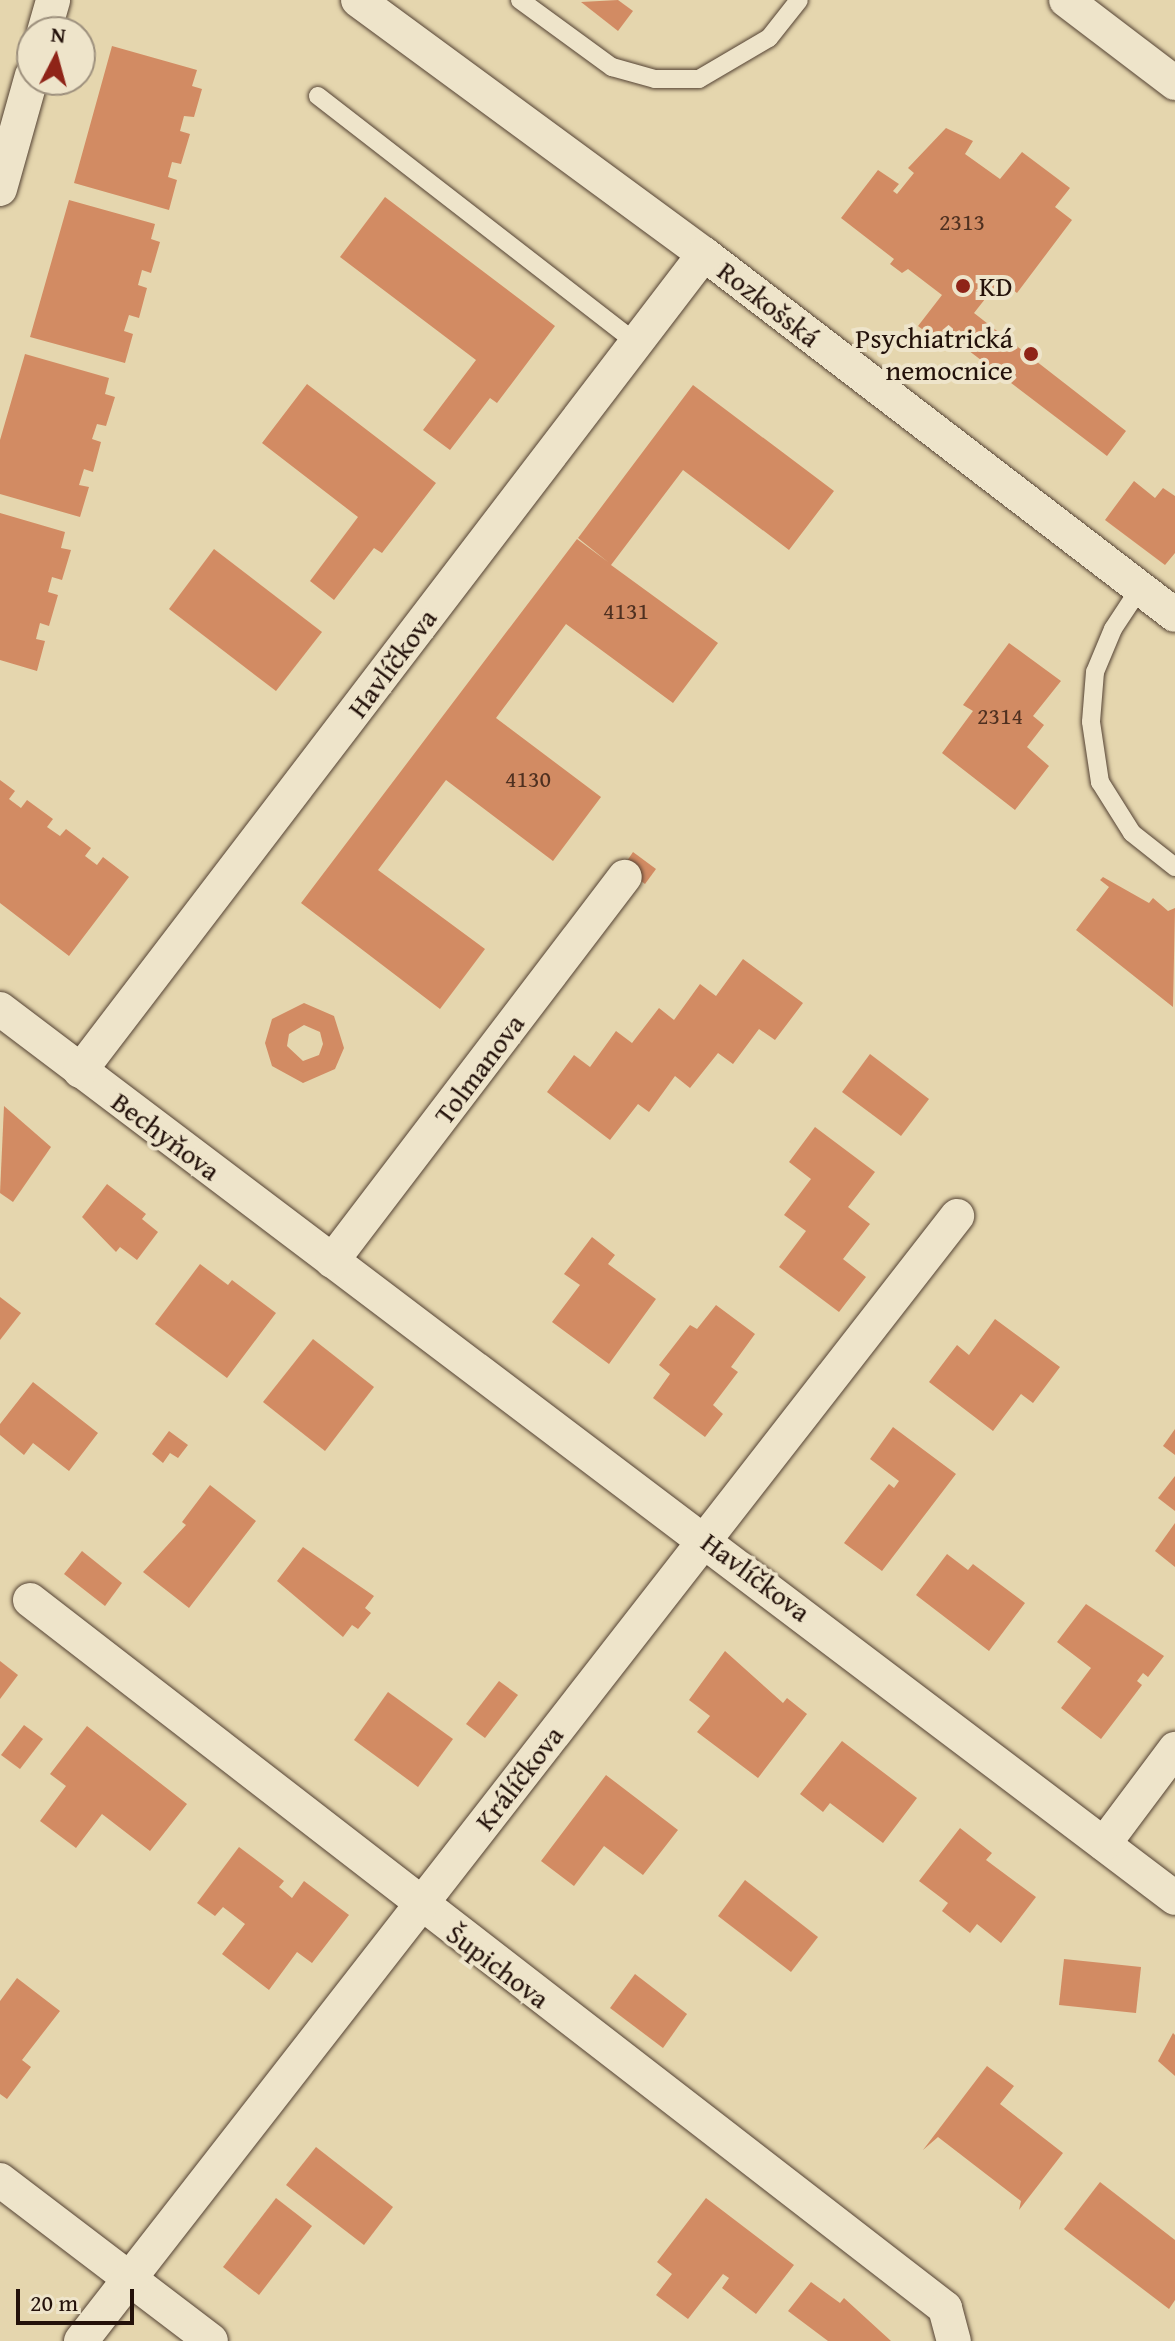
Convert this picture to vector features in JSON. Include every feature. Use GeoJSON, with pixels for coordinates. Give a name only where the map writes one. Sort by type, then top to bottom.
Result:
{"type":"FeatureCollection","features":[{"type":"Feature","properties":{"kind":"street","name":"Rozkošská"},"geometry":{"type":"LineString","coordinates":[[358,0],[704,254],[1175,615]]}},
{"type":"Feature","properties":{"kind":"street"},"geometry":{"type":"LineString","coordinates":[[1066,0],[1175,83]]}},
{"type":"Feature","properties":{"kind":"street"},"geometry":{"type":"LineString","coordinates":[[0,189],[26,96]]}},
{"type":"Feature","properties":{"kind":"street","name":"Havlíčkova"},"geometry":{"type":"LineString","coordinates":[[80,1071],[704,254]]}},
{"type":"Feature","properties":{"kind":"street","name":"Tolmanova"},"geometry":{"type":"LineString","coordinates":[[332,1261],[625,877]]}},
{"type":"Feature","properties":{"kind":"street","name":"Bechyňova"},"geometry":{"type":"LineString","coordinates":[[0,1009],[332,1261]]}},
{"type":"Feature","properties":{"kind":"street","name":"Králíčkova"},"geometry":{"type":"LineString","coordinates":[[81,2341],[957,1216]]}},
{"type":"Feature","properties":{"kind":"street","name":"Havlíčkova"},"geometry":{"type":"LineString","coordinates":[[332,1261],[705,1537],[1175,1898]]}},
{"type":"Feature","properties":{"kind":"street","name":"Šupichova"},"geometry":{"type":"LineString","coordinates":[[30,1600],[420,1906],[945,2308],[962,2340]]}},
{"type":"Feature","properties":{"kind":"street"},"geometry":{"type":"LineString","coordinates":[[1104,1844],[1175,1749]]}},
{"type":"Feature","properties":{"kind":"street"},"geometry":{"type":"LineString","coordinates":[[0,2180],[211,2341]]}},
{"type":"Feature","properties":{"kind":"lane"},"geometry":{"type":"LineString","coordinates":[[520,0],[612,67],[655,79],[699,79],[769,38],[799,0]]}},
{"type":"Feature","properties":{"kind":"lane"},"geometry":{"type":"LineString","coordinates":[[318,96],[636,343]]}},
{"type":"Feature","properties":{"kind":"lane"},"geometry":{"type":"LineString","coordinates":[[1140,588],[1113,629],[1095,672],[1091,722],[1100,782],[1132,833],[1175,867]]}},
{"type":"Feature","properties":{"kind":"building"},"geometry":{"type":"Polygon","coordinates":[[[618,0],[633,11],[618,31],[581,2],[618,0]]]}},
{"type":"Feature","properties":{"kind":"building"},"geometry":{"type":"Polygon","coordinates":[[[112,46],[197,70],[192,86],[202,89],[194,117],[184,116],[180,131],[190,134],[181,164],[172,162],[168,177],[177,180],[169,210],[74,183],[112,46]]]}},
{"type":"Feature","properties":{"kind":"building","name":"KD"},"geometry":{"type":"Polygon","coordinates":[[[946,128],[973,141],[965,154],[1000,179],[1022,152],[1070,188],[1055,207],[1072,220],[1017,293],[1000,280],[974,313],[1126,431],[1107,456],[960,344],[943,345],[918,326],[942,295],[908,269],[902,273],[890,264],[894,259],[841,218],[878,170],[899,184],[893,191],[897,194],[914,173],[908,168],[946,128]]]}},
{"type":"Feature","properties":{"kind":"building"},"geometry":{"type":"Polygon","coordinates":[[[385,197],[555,326],[497,403],[490,398],[450,450],[423,430],[476,360],[340,257],[385,197]]]}},
{"type":"Feature","properties":{"kind":"building"},"geometry":{"type":"Polygon","coordinates":[[[69,200],[155,224],[151,239],[160,242],[151,273],[142,270],[138,285],[147,288],[139,318],[129,315],[124,331],[133,334],[125,363],[30,337],[69,200]]]}},
{"type":"Feature","properties":{"kind":"building"},"geometry":{"type":"Polygon","coordinates":[[[25,354],[109,378],[105,394],[115,397],[106,426],[97,424],[92,439],[101,442],[93,472],[84,469],[79,485],[89,487],[80,517],[0,494],[0,440],[25,354]]]}},
{"type":"Feature","properties":{"kind":"building"},"geometry":{"type":"Polygon","coordinates":[[[307,384],[436,483],[382,553],[374,548],[334,600],[310,581],[358,517],[262,443],[307,384]]]}},
{"type":"Feature","properties":{"kind":"building"},"geometry":{"type":"Polygon","coordinates":[[[693,385],[834,491],[789,550],[683,470],[611,565],[718,643],[673,703],[566,624],[496,718],[601,797],[553,861],[446,780],[378,870],[485,949],[440,1009],[301,903],[577,539],[608,562],[578,538],[693,385]]]}},
{"type":"Feature","properties":{"kind":"building"},"geometry":{"type":"Polygon","coordinates":[[[1134,481],[1155,498],[1163,488],[1175,496],[1175,553],[1165,565],[1105,520],[1134,481]]]}},
{"type":"Feature","properties":{"kind":"building"},"geometry":{"type":"Polygon","coordinates":[[[0,513],[65,532],[61,548],[71,550],[62,580],[52,577],[48,592],[58,595],[49,626],[40,623],[36,639],[45,641],[37,671],[0,660],[0,513]]]}},
{"type":"Feature","properties":{"kind":"building"},"geometry":{"type":"Polygon","coordinates":[[[214,549],[322,632],[276,691],[169,609],[214,549]]]}},
{"type":"Feature","properties":{"kind":"building"},"geometry":{"type":"Polygon","coordinates":[[[1009,643],[1061,681],[1033,716],[1044,725],[1027,747],[1049,766],[1015,810],[942,753],[973,711],[963,705],[1009,643]]]}},
{"type":"Feature","properties":{"kind":"building"},"geometry":{"type":"Polygon","coordinates":[[[0,780],[15,791],[9,799],[21,808],[27,800],[53,819],[47,827],[60,836],[66,829],[91,848],[85,856],[97,865],[103,857],[129,877],[69,956],[0,903],[0,780]]]}},
{"type":"Feature","properties":{"kind":"building"},"geometry":{"type":"Polygon","coordinates":[[[633,852],[656,869],[645,884],[623,867],[633,852]]]}},
{"type":"Feature","properties":{"kind":"building"},"geometry":{"type":"Polygon","coordinates":[[[1103,877],[1149,903],[1153,898],[1168,911],[1175,908],[1173,1007],[1076,930],[1109,887],[1100,880],[1103,877]]]}},
{"type":"Feature","properties":{"kind":"building"},"geometry":{"type":"Polygon","coordinates":[[[743,959],[803,1003],[775,1040],[759,1029],[733,1064],[718,1053],[690,1088],[675,1076],[649,1112],[638,1104],[610,1140],[547,1092],[574,1055],[590,1067],[616,1031],[632,1043],[659,1008],[674,1020],[700,984],[716,996],[743,959]]]}},
{"type":"Feature","properties":{"kind":"building"},"geometry":{"type":"Polygon","coordinates":[[[304,1003],[334,1016],[344,1048],[335,1069],[303,1083],[272,1066],[265,1043],[272,1019],[304,1003]],[[304,1025],[289,1034],[287,1046],[303,1061],[319,1055],[323,1044],[320,1032],[304,1025]]]}},
{"type":"Feature","properties":{"kind":"building"},"geometry":{"type":"Polygon","coordinates":[[[870,1054],[929,1099],[901,1136],[842,1092],[870,1054]]]}},
{"type":"Feature","properties":{"kind":"building"},"geometry":{"type":"Polygon","coordinates":[[[4,1106],[51,1147],[13,1202],[0,1193],[4,1106]]]}},
{"type":"Feature","properties":{"kind":"building"},"geometry":{"type":"Polygon","coordinates":[[[815,1127],[875,1172],[848,1207],[870,1224],[843,1259],[866,1277],[839,1312],[779,1267],[806,1231],[784,1215],[811,1179],[789,1162],[815,1127]]]}},
{"type":"Feature","properties":{"kind":"building"},"geometry":{"type":"Polygon","coordinates":[[[107,1184],[146,1214],[142,1219],[158,1232],[137,1260],[120,1247],[116,1252],[82,1217],[107,1184]]]}},
{"type":"Feature","properties":{"kind":"building"},"geometry":{"type":"Polygon","coordinates":[[[592,1237],[615,1255],[608,1264],[656,1299],[609,1364],[552,1322],[580,1285],[564,1274],[592,1237]]]}},
{"type":"Feature","properties":{"kind":"building"},"geometry":{"type":"Polygon","coordinates":[[[200,1264],[228,1285],[232,1280],[276,1313],[227,1378],[155,1324],[200,1264]]]}},
{"type":"Feature","properties":{"kind":"building"},"geometry":{"type":"Polygon","coordinates":[[[0,1297],[21,1313],[0,1340],[0,1297]]]}},
{"type":"Feature","properties":{"kind":"building"},"geometry":{"type":"Polygon","coordinates":[[[716,1305],[755,1334],[731,1367],[738,1372],[713,1405],[723,1414],[705,1437],[653,1398],[670,1374],[659,1365],[690,1325],[697,1329],[716,1305]]]}},
{"type":"Feature","properties":{"kind":"building"},"geometry":{"type":"Polygon","coordinates":[[[995,1319],[1060,1367],[1033,1403],[1021,1394],[993,1431],[929,1382],[957,1345],[969,1355],[995,1319]]]}},
{"type":"Feature","properties":{"kind":"building"},"geometry":{"type":"Polygon","coordinates":[[[313,1339],[374,1387],[325,1451],[263,1402],[313,1339]]]}},
{"type":"Feature","properties":{"kind":"building"},"geometry":{"type":"Polygon","coordinates":[[[33,1382],[98,1433],[69,1471],[33,1443],[24,1455],[0,1435],[0,1424],[33,1382]]]}},
{"type":"Feature","properties":{"kind":"building"},"geometry":{"type":"Polygon","coordinates":[[[893,1427],[956,1474],[882,1571],[844,1543],[889,1484],[894,1488],[899,1481],[870,1459],[893,1427]]]}},
{"type":"Feature","properties":{"kind":"building"},"geometry":{"type":"Polygon","coordinates":[[[1175,1429],[1175,1455],[1163,1446],[1175,1429]]]}},
{"type":"Feature","properties":{"kind":"building"},"geometry":{"type":"Polygon","coordinates":[[[169,1431],[188,1445],[178,1458],[170,1453],[163,1463],[152,1454],[169,1431]]]}},
{"type":"Feature","properties":{"kind":"building"},"geometry":{"type":"Polygon","coordinates":[[[1175,1476],[1175,1511],[1158,1498],[1175,1476]]]}},
{"type":"Feature","properties":{"kind":"building"},"geometry":{"type":"Polygon","coordinates":[[[210,1485],[256,1521],[189,1608],[143,1572],[186,1525],[182,1522],[210,1485]]]}},
{"type":"Feature","properties":{"kind":"building"},"geometry":{"type":"Polygon","coordinates":[[[1175,1523],[1175,1567],[1155,1551],[1175,1523]]]}},
{"type":"Feature","properties":{"kind":"building"},"geometry":{"type":"Polygon","coordinates":[[[303,1547],[374,1596],[365,1608],[371,1613],[358,1629],[352,1625],[343,1637],[277,1581],[303,1547]]]}},
{"type":"Feature","properties":{"kind":"building"},"geometry":{"type":"Polygon","coordinates":[[[82,1551],[122,1583],[105,1606],[64,1574],[82,1551]]]}},
{"type":"Feature","properties":{"kind":"building"},"geometry":{"type":"Polygon","coordinates":[[[947,1554],[968,1570],[973,1564],[1025,1603],[989,1651],[916,1595],[947,1554]]]}},
{"type":"Feature","properties":{"kind":"building"},"geometry":{"type":"Polygon","coordinates":[[[1086,1604],[1164,1656],[1148,1677],[1143,1673],[1137,1681],[1142,1685],[1101,1739],[1061,1708],[1091,1668],[1057,1642],[1086,1604]]]}},
{"type":"Feature","properties":{"kind":"building"},"geometry":{"type":"Polygon","coordinates":[[[725,1651],[783,1703],[787,1698],[807,1714],[758,1778],[697,1732],[710,1716],[689,1700],[725,1651]]]}},
{"type":"Feature","properties":{"kind":"building"},"geometry":{"type":"Polygon","coordinates":[[[0,1661],[18,1675],[0,1699],[0,1661]]]}},
{"type":"Feature","properties":{"kind":"building"},"geometry":{"type":"Polygon","coordinates":[[[499,1681],[518,1695],[485,1738],[466,1724],[499,1681]]]}},
{"type":"Feature","properties":{"kind":"building"},"geometry":{"type":"Polygon","coordinates":[[[388,1692],[453,1739],[418,1787],[354,1740],[388,1692]]]}},
{"type":"Feature","properties":{"kind":"building"},"geometry":{"type":"Polygon","coordinates":[[[24,1725],[43,1739],[20,1769],[1,1755],[24,1725]]]}},
{"type":"Feature","properties":{"kind":"building"},"geometry":{"type":"Polygon","coordinates":[[[87,1726],[187,1804],[150,1851],[102,1814],[76,1848],[40,1821],[66,1786],[50,1774],[87,1726]]]}},
{"type":"Feature","properties":{"kind":"building"},"geometry":{"type":"Polygon","coordinates":[[[842,1741],[917,1798],[883,1843],[830,1803],[823,1812],[800,1794],[842,1741]]]}},
{"type":"Feature","properties":{"kind":"building"},"geometry":{"type":"Polygon","coordinates":[[[606,1775],[678,1830],[643,1875],[604,1846],[574,1886],[541,1861],[606,1775]]]}},
{"type":"Feature","properties":{"kind":"building"},"geometry":{"type":"Polygon","coordinates":[[[960,1828],[992,1853],[986,1860],[1036,1897],[1001,1943],[977,1924],[970,1933],[942,1911],[948,1903],[919,1881],[960,1828]]]}},
{"type":"Feature","properties":{"kind":"building"},"geometry":{"type":"Polygon","coordinates":[[[239,1847],[284,1881],[279,1887],[292,1898],[304,1881],[349,1915],[312,1963],[297,1952],[269,1990],[222,1954],[245,1924],[223,1907],[215,1916],[197,1903],[239,1847]]]}},
{"type":"Feature","properties":{"kind":"building"},"geometry":{"type":"Polygon","coordinates":[[[745,1880],[818,1937],[791,1972],[718,1916],[745,1880]]]}},
{"type":"Feature","properties":{"kind":"building"},"geometry":{"type":"Polygon","coordinates":[[[1064,1959],[1141,1967],[1136,2013],[1059,2005],[1064,1959]]]}},
{"type":"Feature","properties":{"kind":"building"},"geometry":{"type":"Polygon","coordinates":[[[635,1974],[687,2014],[663,2048],[610,2008],[635,1974]]]}},
{"type":"Feature","properties":{"kind":"building"},"geometry":{"type":"Polygon","coordinates":[[[17,1978],[60,2011],[22,2060],[31,2067],[7,2099],[0,2094],[0,2001],[17,1978]]]}},
{"type":"Feature","properties":{"kind":"building"},"geometry":{"type":"Polygon","coordinates":[[[1173,2033],[1175,2035],[1175,2076],[1158,2061],[1173,2033]]]}},
{"type":"Feature","properties":{"kind":"building"},"geometry":{"type":"Polygon","coordinates":[[[987,2066],[1014,2086],[1000,2104],[1063,2153],[1019,2210],[1021,2201],[938,2137],[923,2150],[987,2066]]]}},
{"type":"Feature","properties":{"kind":"building"},"geometry":{"type":"Polygon","coordinates":[[[316,2147],[393,2207],[364,2245],[286,2185],[316,2147]]]}},
{"type":"Feature","properties":{"kind":"building"},"geometry":{"type":"Polygon","coordinates":[[[1100,2182],[1175,2240],[1175,2300],[1169,2309],[1064,2229],[1100,2182]]]}},
{"type":"Feature","properties":{"kind":"building"},"geometry":{"type":"Polygon","coordinates":[[[276,2198],[312,2226],[259,2295],[223,2267],[276,2198]]]}},
{"type":"Feature","properties":{"kind":"building"},"geometry":{"type":"Polygon","coordinates":[[[706,2198],[794,2265],[756,2314],[722,2288],[729,2278],[723,2274],[688,2319],[656,2295],[672,2274],[657,2262],[706,2198]]]}},
{"type":"Feature","properties":{"kind":"building"},"geometry":{"type":"Polygon","coordinates":[[[811,2282],[840,2303],[844,2298],[891,2341],[828,2341],[788,2311],[811,2282]]]}},
{"type":"Feature","properties":{"kind":"place","name":"KD"},"geometry":{"type":"Point","coordinates":[963,286]}},
{"type":"Feature","properties":{"kind":"place","name":"Psychiatrická nemocnice"},"geometry":{"type":"Point","coordinates":[1031,354]}}]}
